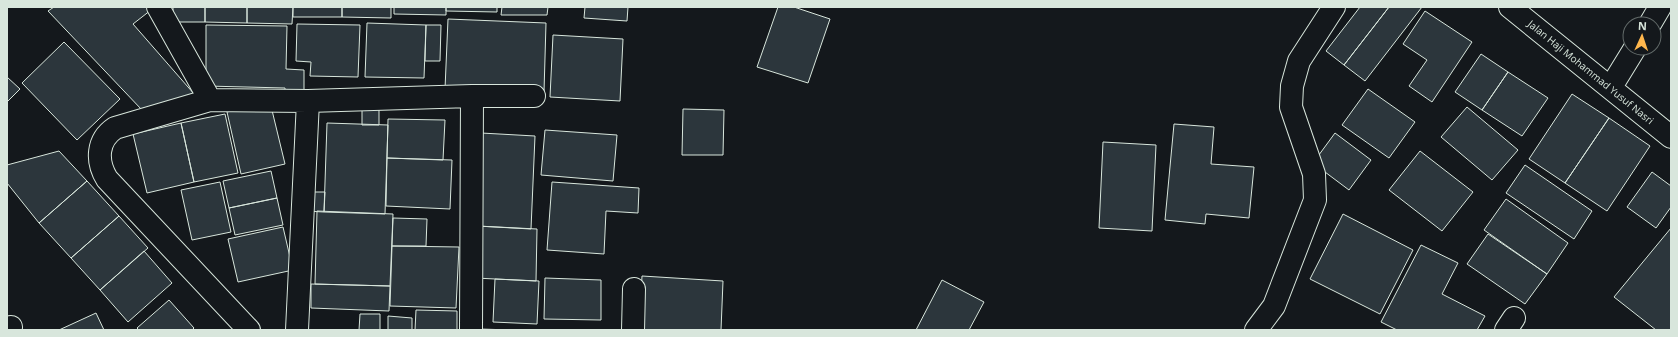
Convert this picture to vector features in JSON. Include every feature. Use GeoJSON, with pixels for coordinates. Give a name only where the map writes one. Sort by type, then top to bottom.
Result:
{"type":"FeatureCollection","features":[{"type":"Feature","properties":{"kind":"street"},"geometry":{"type":"LineString","coordinates":[[158,7],[210,100]]}},
{"type":"Feature","properties":{"kind":"street"},"geometry":{"type":"LineString","coordinates":[[1256,330],[1274,306],[1315,200],[1314,174],[1291,107],[1292,86],[1299,61],[1334,7]]}},
{"type":"Feature","properties":{"kind":"street","name":"Jalan Haji Mohammad Yusuf Nasri"},"geometry":{"type":"LineString","coordinates":[[1510,7],[1611,87],[1671,137]]}},
{"type":"Feature","properties":{"kind":"street"},"geometry":{"type":"LineString","coordinates":[[1655,16],[1660,7]]}},
{"type":"Feature","properties":{"kind":"street"},"geometry":{"type":"LineString","coordinates":[[1611,87],[1630,56]]}},
{"type":"Feature","properties":{"kind":"street"},"geometry":{"type":"LineString","coordinates":[[249,330],[107,179],[101,169],[99,157],[101,144],[108,132],[115,128],[210,100],[308,101],[472,96],[534,96]]}},
{"type":"Feature","properties":{"kind":"street"},"geometry":{"type":"LineString","coordinates":[[471,330],[472,96]]}},
{"type":"Feature","properties":{"kind":"street"},"geometry":{"type":"LineString","coordinates":[[297,330],[308,101]]}},
{"type":"Feature","properties":{"kind":"street"},"geometry":{"type":"LineString","coordinates":[[633,330],[634,289]]}},
{"type":"Feature","properties":{"kind":"building"},"geometry":{"type":"Polygon","coordinates":[[[54,7],[149,7],[151,10],[133,24],[195,95],[142,110],[48,11],[54,7]]]}},
{"type":"Feature","properties":{"kind":"building"},"geometry":{"type":"Polygon","coordinates":[[[173,7],[205,7],[205,22],[173,22],[173,7]]]}},
{"type":"Feature","properties":{"kind":"building"},"geometry":{"type":"Polygon","coordinates":[[[205,7],[247,7],[247,23],[205,22],[205,7]]]}},
{"type":"Feature","properties":{"kind":"building"},"geometry":{"type":"Polygon","coordinates":[[[247,7],[293,7],[292,24],[247,23],[247,7]]]}},
{"type":"Feature","properties":{"kind":"building"},"geometry":{"type":"Polygon","coordinates":[[[293,7],[342,7],[342,17],[293,17],[293,7]]]}},
{"type":"Feature","properties":{"kind":"building"},"geometry":{"type":"Polygon","coordinates":[[[342,7],[391,7],[391,18],[342,17],[342,7]]]}},
{"type":"Feature","properties":{"kind":"building"},"geometry":{"type":"Polygon","coordinates":[[[394,7],[446,7],[446,15],[394,14],[394,7]]]}},
{"type":"Feature","properties":{"kind":"building"},"geometry":{"type":"Polygon","coordinates":[[[446,7],[497,7],[497,12],[446,11],[446,7]]]}},
{"type":"Feature","properties":{"kind":"building"},"geometry":{"type":"Polygon","coordinates":[[[502,7],[548,7],[547,15],[501,15],[502,7]]]}},
{"type":"Feature","properties":{"kind":"building"},"geometry":{"type":"Polygon","coordinates":[[[585,7],[628,7],[627,21],[584,18],[585,7]]]}},
{"type":"Feature","properties":{"kind":"building"},"geometry":{"type":"Polygon","coordinates":[[[778,7],[794,7],[830,19],[808,83],[757,67],[778,7]]]}},
{"type":"Feature","properties":{"kind":"building"},"geometry":{"type":"Polygon","coordinates":[[[1360,7],[1389,7],[1344,65],[1326,51],[1360,7]]]}},
{"type":"Feature","properties":{"kind":"building"},"geometry":{"type":"Polygon","coordinates":[[[1389,7],[1422,7],[1365,81],[1344,65],[1389,7]]]}},
{"type":"Feature","properties":{"kind":"building"},"geometry":{"type":"Polygon","coordinates":[[[1425,11],[1472,42],[1432,102],[1409,86],[1427,60],[1403,44],[1425,11]]]}},
{"type":"Feature","properties":{"kind":"building"},"geometry":{"type":"Polygon","coordinates":[[[448,19],[546,23],[544,92],[445,89],[448,19]]]}},
{"type":"Feature","properties":{"kind":"building"},"geometry":{"type":"Polygon","coordinates":[[[367,23],[426,25],[424,78],[365,77],[367,23]]]}},
{"type":"Feature","properties":{"kind":"building"},"geometry":{"type":"Polygon","coordinates":[[[297,24],[360,25],[358,77],[310,76],[311,62],[296,61],[297,24]]]}},
{"type":"Feature","properties":{"kind":"building"},"geometry":{"type":"Polygon","coordinates":[[[206,25],[287,26],[286,69],[304,70],[304,95],[285,95],[285,88],[206,86],[206,25]]]}},
{"type":"Feature","properties":{"kind":"building"},"geometry":{"type":"Polygon","coordinates":[[[426,25],[441,25],[440,61],[425,61],[426,25]]]}},
{"type":"Feature","properties":{"kind":"building"},"geometry":{"type":"Polygon","coordinates":[[[553,35],[623,39],[620,101],[550,97],[553,35]]]}},
{"type":"Feature","properties":{"kind":"building"},"geometry":{"type":"Polygon","coordinates":[[[64,42],[120,99],[77,140],[22,83],[64,42]]]}},
{"type":"Feature","properties":{"kind":"building"},"geometry":{"type":"Polygon","coordinates":[[[1481,54],[1508,72],[1482,110],[1455,92],[1481,54]]]}},
{"type":"Feature","properties":{"kind":"building"},"geometry":{"type":"Polygon","coordinates":[[[1508,72],[1548,98],[1522,136],[1482,110],[1508,72]]]}},
{"type":"Feature","properties":{"kind":"building"},"geometry":{"type":"Polygon","coordinates":[[[7,77],[20,89],[7,102],[7,77]]]}},
{"type":"Feature","properties":{"kind":"building"},"geometry":{"type":"Polygon","coordinates":[[[1368,89],[1415,122],[1389,158],[1342,125],[1368,89]]]}},
{"type":"Feature","properties":{"kind":"building"},"geometry":{"type":"Polygon","coordinates":[[[1572,94],[1609,118],[1565,183],[1529,159],[1572,94]]]}},
{"type":"Feature","properties":{"kind":"building"},"geometry":{"type":"Polygon","coordinates":[[[270,102],[285,164],[241,174],[227,112],[270,102]]]}},
{"type":"Feature","properties":{"kind":"building"},"geometry":{"type":"Polygon","coordinates":[[[1467,107],[1518,150],[1492,180],[1441,137],[1467,107]]]}},
{"type":"Feature","properties":{"kind":"building"},"geometry":{"type":"Polygon","coordinates":[[[362,108],[379,109],[379,125],[362,125],[362,108]]]}},
{"type":"Feature","properties":{"kind":"building"},"geometry":{"type":"Polygon","coordinates":[[[683,109],[724,110],[723,155],[682,155],[683,109]]]}},
{"type":"Feature","properties":{"kind":"building"},"geometry":{"type":"Polygon","coordinates":[[[225,114],[238,173],[194,182],[181,123],[225,114]]]}},
{"type":"Feature","properties":{"kind":"building"},"geometry":{"type":"Polygon","coordinates":[[[1609,118],[1650,146],[1607,211],[1565,183],[1609,118]]]}},
{"type":"Feature","properties":{"kind":"building"},"geometry":{"type":"Polygon","coordinates":[[[388,119],[445,120],[443,160],[387,158],[388,119]]]}},
{"type":"Feature","properties":{"kind":"building"},"geometry":{"type":"Polygon","coordinates":[[[181,123],[194,182],[147,193],[133,134],[181,123]]]}},
{"type":"Feature","properties":{"kind":"building"},"geometry":{"type":"Polygon","coordinates":[[[327,123],[388,125],[385,214],[324,212],[327,123]]]}},
{"type":"Feature","properties":{"kind":"building"},"geometry":{"type":"Polygon","coordinates":[[[1174,124],[1214,127],[1211,164],[1254,167],[1249,218],[1206,214],[1205,224],[1165,220],[1174,124]]]}},
{"type":"Feature","properties":{"kind":"building"},"geometry":{"type":"Polygon","coordinates":[[[545,130],[617,135],[613,181],[541,175],[545,130]]]}},
{"type":"Feature","properties":{"kind":"building"},"geometry":{"type":"Polygon","coordinates":[[[481,133],[535,136],[531,229],[477,226],[481,133]]]}},
{"type":"Feature","properties":{"kind":"building"},"geometry":{"type":"Polygon","coordinates":[[[1335,133],[1371,160],[1349,190],[1313,163],[1335,133]]]}},
{"type":"Feature","properties":{"kind":"building"},"geometry":{"type":"Polygon","coordinates":[[[1103,142],[1156,145],[1152,231],[1099,228],[1103,142]]]}},
{"type":"Feature","properties":{"kind":"building"},"geometry":{"type":"Polygon","coordinates":[[[59,151],[87,181],[39,223],[7,183],[7,165],[59,151]]]}},
{"type":"Feature","properties":{"kind":"building"},"geometry":{"type":"Polygon","coordinates":[[[1420,151],[1473,192],[1442,231],[1389,190],[1420,151]]]}},
{"type":"Feature","properties":{"kind":"building"},"geometry":{"type":"Polygon","coordinates":[[[387,158],[452,160],[450,209],[386,206],[387,158]]]}},
{"type":"Feature","properties":{"kind":"building"},"geometry":{"type":"Polygon","coordinates":[[[1525,165],[1592,211],[1574,239],[1506,193],[1525,165]]]}},
{"type":"Feature","properties":{"kind":"building"},"geometry":{"type":"Polygon","coordinates":[[[271,171],[277,198],[229,208],[223,181],[271,171]]]}},
{"type":"Feature","properties":{"kind":"building"},"geometry":{"type":"Polygon","coordinates":[[[1652,172],[1671,186],[1671,207],[1656,228],[1627,207],[1652,172]]]}},
{"type":"Feature","properties":{"kind":"building"},"geometry":{"type":"Polygon","coordinates":[[[87,181],[119,216],[71,258],[39,223],[87,181]]]}},
{"type":"Feature","properties":{"kind":"building"},"geometry":{"type":"Polygon","coordinates":[[[220,182],[231,232],[192,240],[181,190],[220,182]]]}},
{"type":"Feature","properties":{"kind":"building"},"geometry":{"type":"Polygon","coordinates":[[[552,182],[639,188],[638,213],[606,211],[604,254],[547,250],[552,182]]]}},
{"type":"Feature","properties":{"kind":"building"},"geometry":{"type":"Polygon","coordinates":[[[307,192],[325,192],[324,212],[306,211],[307,192]]]}},
{"type":"Feature","properties":{"kind":"building"},"geometry":{"type":"Polygon","coordinates":[[[277,198],[283,225],[235,235],[229,208],[277,198]]]}},
{"type":"Feature","properties":{"kind":"building"},"geometry":{"type":"Polygon","coordinates":[[[1506,199],[1568,243],[1547,274],[1484,230],[1506,199]]]}},
{"type":"Feature","properties":{"kind":"building"},"geometry":{"type":"Polygon","coordinates":[[[317,211],[393,214],[390,286],[315,284],[317,211]]]}},
{"type":"Feature","properties":{"kind":"building"},"geometry":{"type":"Polygon","coordinates":[[[1343,214],[1413,250],[1380,314],[1310,279],[1343,214]]]}},
{"type":"Feature","properties":{"kind":"building"},"geometry":{"type":"Polygon","coordinates":[[[119,216],[148,248],[100,290],[71,258],[119,216]]]}},
{"type":"Feature","properties":{"kind":"building"},"geometry":{"type":"Polygon","coordinates":[[[393,218],[427,219],[426,246],[392,246],[393,218]]]}},
{"type":"Feature","properties":{"kind":"building"},"geometry":{"type":"Polygon","coordinates":[[[477,226],[537,229],[536,281],[475,278],[477,226]]]}},
{"type":"Feature","properties":{"kind":"building"},"geometry":{"type":"Polygon","coordinates":[[[283,227],[293,270],[238,282],[228,239],[283,227]]]}},
{"type":"Feature","properties":{"kind":"building"},"geometry":{"type":"Polygon","coordinates":[[[1671,228],[1671,330],[1656,330],[1614,297],[1671,228]]]}},
{"type":"Feature","properties":{"kind":"building"},"geometry":{"type":"Polygon","coordinates":[[[1488,234],[1547,274],[1525,304],[1467,264],[1488,234]]]}},
{"type":"Feature","properties":{"kind":"building"},"geometry":{"type":"Polygon","coordinates":[[[1421,245],[1458,263],[1442,294],[1485,316],[1477,330],[1397,330],[1381,322],[1421,245]]]}},
{"type":"Feature","properties":{"kind":"building"},"geometry":{"type":"Polygon","coordinates":[[[392,246],[459,247],[456,308],[390,306],[392,246]]]}},
{"type":"Feature","properties":{"kind":"building"},"geometry":{"type":"Polygon","coordinates":[[[144,251],[172,283],[128,322],[100,290],[144,251]]]}},
{"type":"Feature","properties":{"kind":"building"},"geometry":{"type":"Polygon","coordinates":[[[642,276],[723,281],[721,330],[639,330],[642,276]]]}},
{"type":"Feature","properties":{"kind":"building"},"geometry":{"type":"Polygon","coordinates":[[[545,278],[601,280],[601,320],[544,319],[545,278]]]}},
{"type":"Feature","properties":{"kind":"building"},"geometry":{"type":"Polygon","coordinates":[[[495,279],[539,281],[537,324],[493,322],[495,279]]]}},
{"type":"Feature","properties":{"kind":"building"},"geometry":{"type":"Polygon","coordinates":[[[942,280],[984,302],[969,330],[916,330],[942,280]]]}},
{"type":"Feature","properties":{"kind":"building"},"geometry":{"type":"Polygon","coordinates":[[[311,284],[390,286],[389,311],[311,308],[311,284]]]}},
{"type":"Feature","properties":{"kind":"building"},"geometry":{"type":"Polygon","coordinates":[[[169,300],[194,328],[192,330],[139,330],[137,328],[169,300]]]}},
{"type":"Feature","properties":{"kind":"building"},"geometry":{"type":"Polygon","coordinates":[[[416,310],[457,311],[457,330],[415,330],[416,310]]]}},
{"type":"Feature","properties":{"kind":"building"},"geometry":{"type":"Polygon","coordinates":[[[96,313],[104,330],[59,330],[96,313]]]}},
{"type":"Feature","properties":{"kind":"building"},"geometry":{"type":"Polygon","coordinates":[[[360,314],[380,314],[380,330],[359,330],[360,314]]]}},
{"type":"Feature","properties":{"kind":"building"},"geometry":{"type":"Polygon","coordinates":[[[388,316],[412,318],[412,330],[388,330],[388,316]]]}},
{"type":"Feature","properties":{"kind":"building"},"geometry":{"type":"Polygon","coordinates":[[[480,329],[511,330],[480,330],[480,329]]]}}]}
